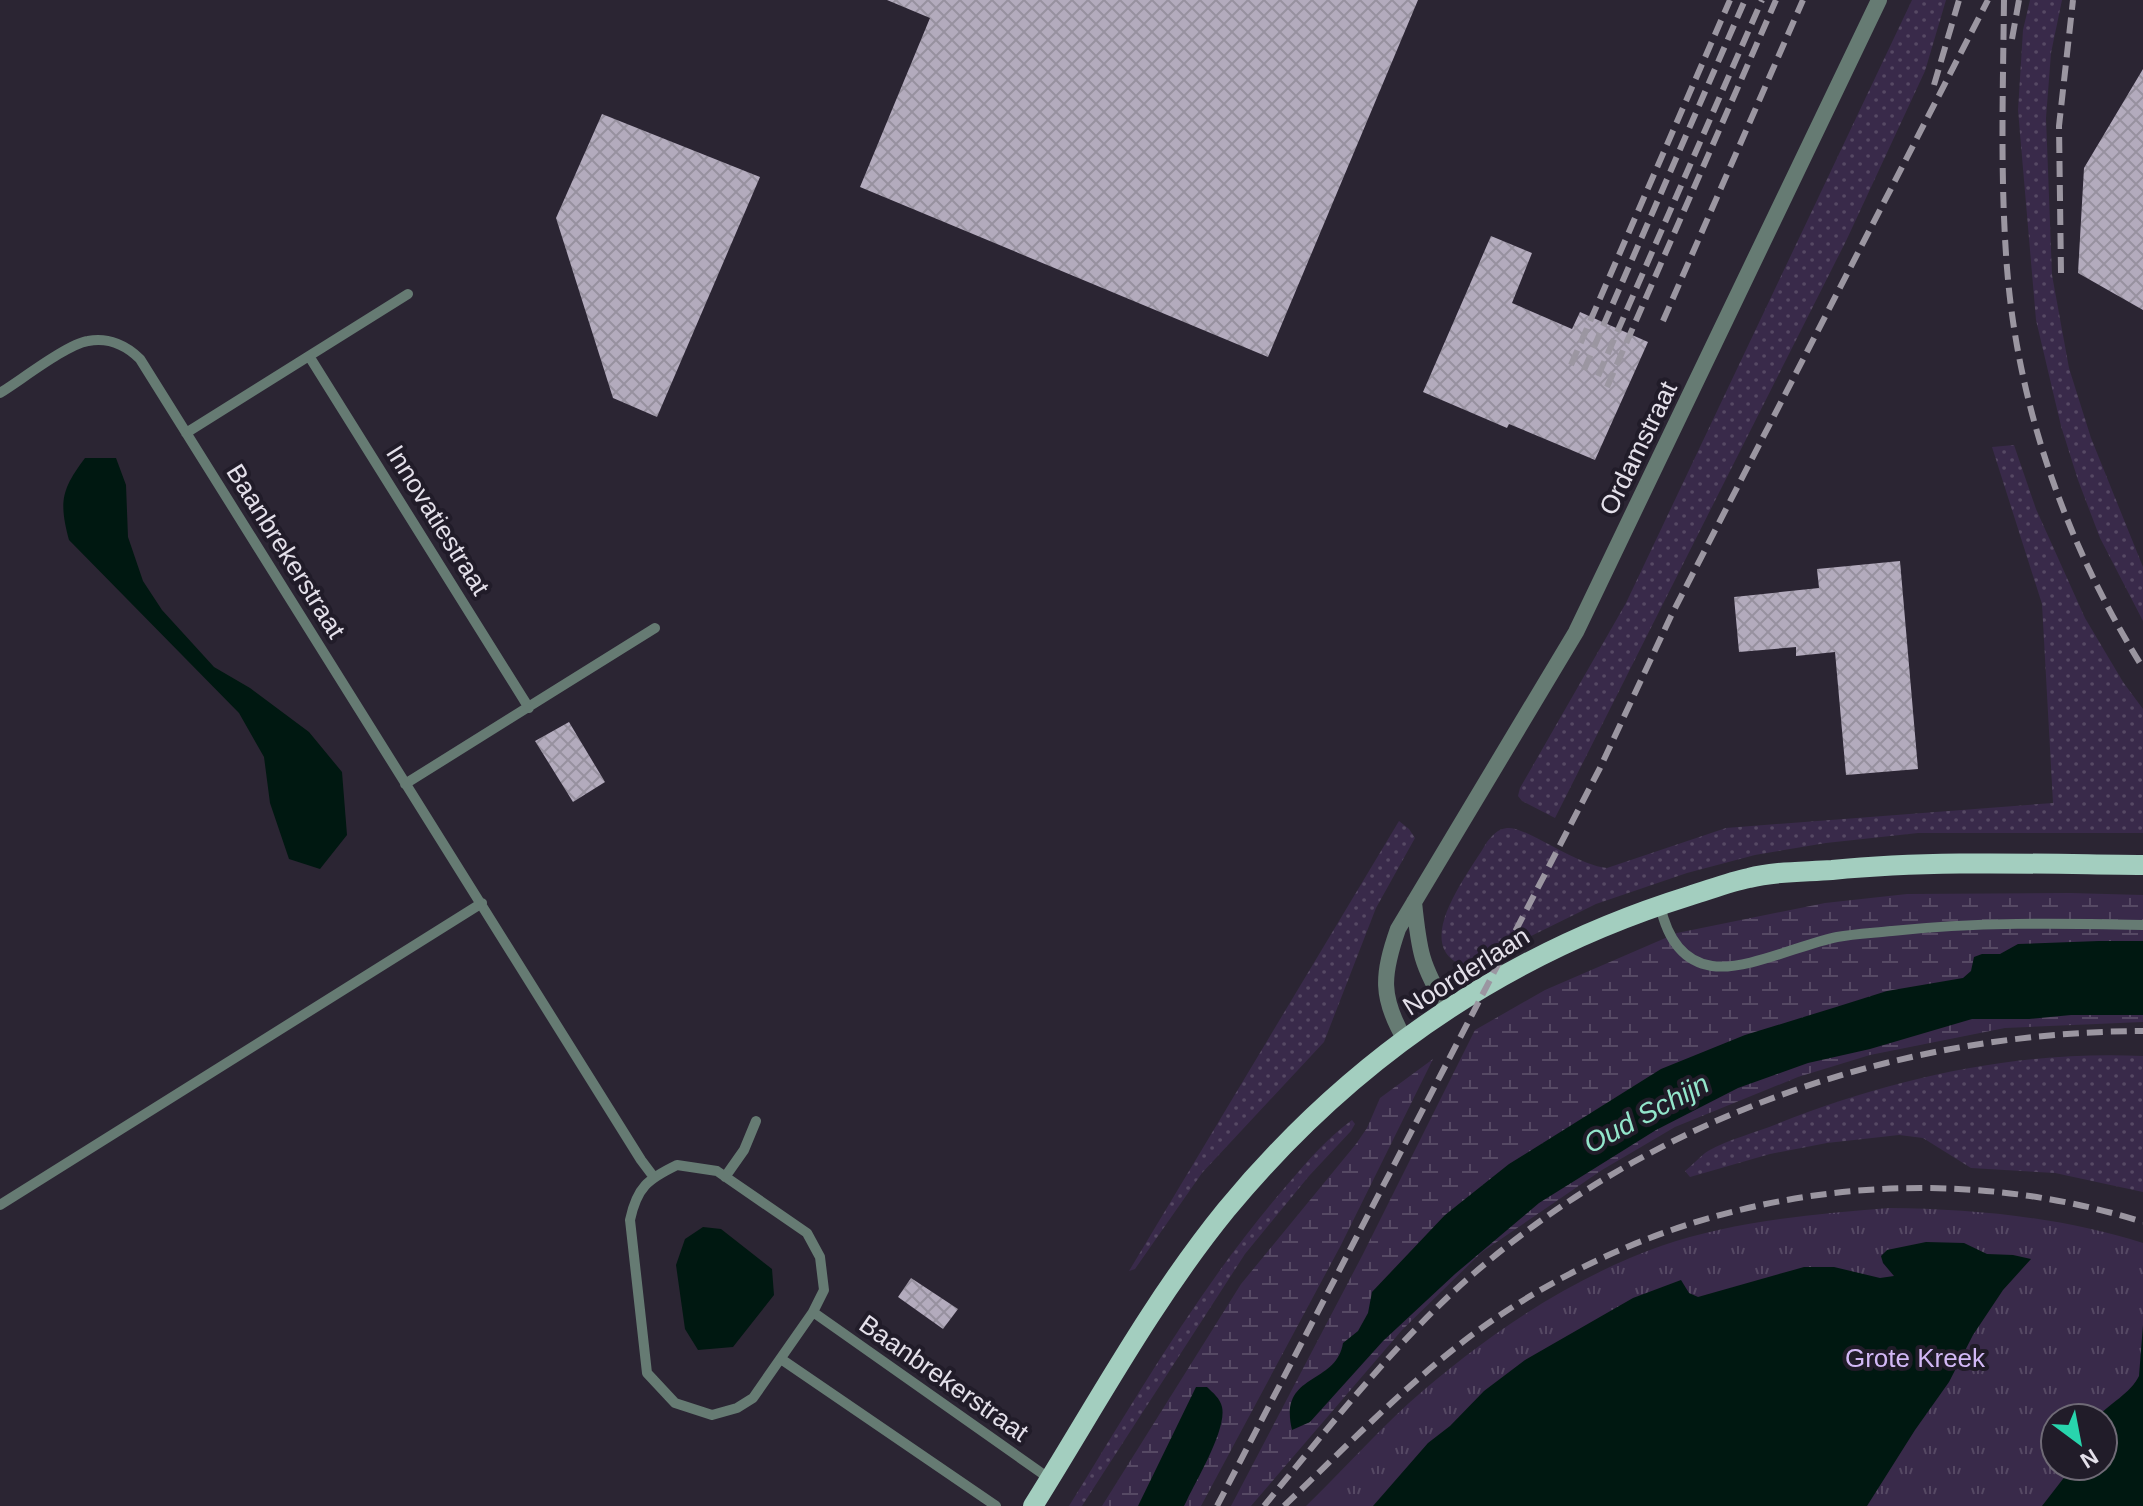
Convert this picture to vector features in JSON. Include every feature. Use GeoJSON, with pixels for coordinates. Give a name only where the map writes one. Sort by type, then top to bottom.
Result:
{"type":"FeatureCollection","features":[{"type":"Feature","properties":{"kind":"main road","name":"Noorderlaan"},"geometry":{"type":"LineString","coordinates":[[1033,1506],[1165,1296],[1225,1213],[1297,1132],[1326,1105],[1447,1008],[1542,954],[1586,933],[1660,905],[1751,877],[1886,865],[2143,865]]}},
{"type":"Feature","properties":{"kind":"street","name":"Ordamstraat"},"geometry":{"type":"LineString","coordinates":[[1405,1040],[1386,1001],[1390,951],[1398,929],[1543,692],[1576,632],[1879,0]]}},
{"type":"Feature","properties":{"kind":"street"},"geometry":{"type":"LineString","coordinates":[[1414,902],[1418,944],[1424,966],[1447,1008]]}},
{"type":"Feature","properties":{"kind":"lane"},"geometry":{"type":"LineString","coordinates":[[186,433],[408,294]]}},
{"type":"Feature","properties":{"kind":"lane","name":"Baanbrekerstraat"},"geometry":{"type":"LineString","coordinates":[[0,393],[88,341],[111,342],[128,347],[140,359],[653,1176]]}},
{"type":"Feature","properties":{"kind":"lane","name":"Innovatiestraat"},"geometry":{"type":"LineString","coordinates":[[309,356],[529,708]]}},
{"type":"Feature","properties":{"kind":"lane"},"geometry":{"type":"LineString","coordinates":[[405,784],[655,628]]}},
{"type":"Feature","properties":{"kind":"lane"},"geometry":{"type":"LineString","coordinates":[[0,1205],[482,903]]}},
{"type":"Feature","properties":{"kind":"lane"},"geometry":{"type":"LineString","coordinates":[[1660,905],[1666,932],[1676,945],[1688,956],[1709,966],[1733,966],[1837,937],[1945,925],[2143,925]]}},
{"type":"Feature","properties":{"kind":"lane"},"geometry":{"type":"LineString","coordinates":[[725,1177],[744,1150],[756,1121]]}},
{"type":"Feature","properties":{"kind":"lane"},"geometry":{"type":"LineString","coordinates":[[677,1165],[717,1171],[725,1177],[807,1233],[820,1257],[824,1290],[813,1312],[753,1398],[737,1408],[712,1415],[675,1403],[647,1373],[630,1220],[635,1196],[653,1176],[677,1165]]}},
{"type":"Feature","properties":{"kind":"lane","name":"Baanbrekerstraat"},"geometry":{"type":"LineString","coordinates":[[813,1312],[1050,1479]]}},
{"type":"Feature","properties":{"kind":"lane"},"geometry":{"type":"LineString","coordinates":[[781,1359],[996,1506]]}},
{"type":"Feature","properties":{"kind":"green space"},"geometry":{"type":"Polygon","coordinates":[[[1912,0],[1946,0],[1925,71],[1846,241],[1555,818],[1522,801],[1518,796],[1520,788],[1626,603],[1912,0]]]}},
{"type":"Feature","properties":{"kind":"green space"},"geometry":{"type":"Polygon","coordinates":[[[2030,0],[2062,0],[2051,53],[2046,118],[2052,275],[2069,368],[2091,438],[2143,567],[2143,621],[2100,538],[2078,480],[2061,426],[2036,320],[2018,110],[2023,30],[2030,0]]]}},
{"type":"Feature","properties":{"kind":"green space"},"geometry":{"type":"Polygon","coordinates":[[[2014,445],[2036,509],[2085,618],[2143,709],[2143,833],[1918,833],[1755,855],[1687,873],[1596,904],[1474,964],[1458,964],[1449,956],[1442,939],[1447,911],[1487,842],[1503,829],[1526,833],[1581,860],[1607,868],[1726,828],[2053,803],[2042,604],[1992,447],[2014,445]]]}},
{"type":"Feature","properties":{"kind":"green space"},"geometry":{"type":"Polygon","coordinates":[[[1399,821],[1415,838],[1376,908],[1324,1042],[1202,1173],[1135,1269],[1129,1271],[1399,821]]]}},
{"type":"Feature","properties":{"kind":"green space"},"geometry":{"type":"Polygon","coordinates":[[[1907,894],[2143,895],[2143,1022],[2005,1028],[1870,1055],[1798,1077],[1675,1127],[1602,1170],[1482,1252],[1402,1330],[1251,1506],[1231,1506],[1363,1254],[1475,1030],[1545,990],[1677,933],[1825,903],[1907,894]]]}},
{"type":"Feature","properties":{"kind":"green space"},"geometry":{"type":"Polygon","coordinates":[[[2096,1055],[2143,1056],[2143,1192],[2055,1173],[1971,1168],[1923,1138],[1899,1135],[1827,1143],[1770,1154],[1690,1177],[1685,1171],[1705,1153],[1725,1143],[1865,1093],[1911,1081],[2003,1063],[2096,1055]]]}},
{"type":"Feature","properties":{"kind":"green space"},"geometry":{"type":"Polygon","coordinates":[[[1433,1059],[1341,1245],[1201,1506],[1102,1506],[1241,1284],[1356,1144],[1380,1098],[1433,1059]]]}},
{"type":"Feature","properties":{"kind":"green space"},"geometry":{"type":"Polygon","coordinates":[[[1352,1120],[1355,1124],[1351,1131],[1309,1176],[1245,1254],[1082,1506],[1069,1506],[1167,1348],[1219,1271],[1303,1167],[1352,1120]]]}},
{"type":"Feature","properties":{"kind":"green space","name":"Grote Kreek"},"geometry":{"type":"Polygon","coordinates":[[[1889,1208],[1986,1213],[2081,1227],[2143,1243],[2143,1506],[1306,1506],[1437,1379],[1496,1333],[1560,1293],[1626,1260],[1688,1237],[1803,1216],[1889,1208]]]}},
{"type":"Feature","properties":{"kind":"water"},"geometry":{"type":"Polygon","coordinates":[[[85,458],[116,458],[126,485],[128,537],[143,581],[162,610],[214,667],[250,688],[309,732],[342,772],[347,835],[320,869],[289,859],[270,803],[264,757],[239,713],[69,540],[64,497],[85,458]]]}},
{"type":"Feature","properties":{"kind":"water","name":"Oud Schijn"},"geometry":{"type":"Polygon","coordinates":[[[2143,941],[2143,1015],[1972,1019],[1870,1049],[1808,1063],[1738,1088],[1656,1130],[1539,1203],[1455,1274],[1383,1341],[1310,1422],[1292,1430],[1290,1411],[1293,1398],[1300,1388],[1330,1367],[1343,1343],[1358,1331],[1368,1313],[1372,1292],[1445,1215],[1509,1164],[1661,1069],[1745,1035],[1887,991],[1963,978],[1971,971],[1974,957],[1982,954],[2000,954],[2018,944],[2143,941]]]}},
{"type":"Feature","properties":{"kind":"water"},"geometry":{"type":"Polygon","coordinates":[[[703,1227],[721,1229],[772,1269],[774,1295],[733,1347],[698,1350],[685,1329],[676,1265],[685,1239],[703,1227]]]}},
{"type":"Feature","properties":{"kind":"water"},"geometry":{"type":"Polygon","coordinates":[[[1926,1242],[1964,1243],[1987,1254],[2031,1259],[2003,1290],[1973,1335],[1949,1382],[1867,1506],[1373,1506],[1428,1443],[1450,1426],[1484,1391],[1525,1360],[1633,1298],[1681,1280],[1689,1293],[1698,1297],[1804,1267],[1834,1267],[1880,1278],[1894,1276],[1881,1256],[1887,1250],[1926,1242]]]}},
{"type":"Feature","properties":{"kind":"water"},"geometry":{"type":"Polygon","coordinates":[[[2143,1325],[2143,1506],[2042,1506],[2061,1482],[2119,1482],[2119,1402],[2115,1402],[2139,1376],[2143,1325]]]}},
{"type":"Feature","properties":{"kind":"water"},"geometry":{"type":"Polygon","coordinates":[[[1196,1387],[1207,1387],[1222,1407],[1220,1428],[1204,1467],[1184,1506],[1138,1506],[1196,1387]]]}},
{"type":"Feature","properties":{"kind":"building"},"geometry":{"type":"Polygon","coordinates":[[[887,0],[1418,0],[1268,357],[860,187],[930,18],[887,0]]]}},
{"type":"Feature","properties":{"kind":"building"},"geometry":{"type":"Polygon","coordinates":[[[2143,69],[2143,310],[2078,273],[2084,168],[2143,69]]]}},
{"type":"Feature","properties":{"kind":"building"},"geometry":{"type":"Polygon","coordinates":[[[602,114],[760,177],[657,417],[613,398],[556,218],[602,114]]]}},
{"type":"Feature","properties":{"kind":"building"},"geometry":{"type":"Polygon","coordinates":[[[1491,236],[1532,253],[1512,303],[1572,329],[1580,312],[1648,342],[1595,460],[1509,424],[1507,428],[1423,392],[1491,236]]]}},
{"type":"Feature","properties":{"kind":"building"},"geometry":{"type":"Polygon","coordinates":[[[1900,561],[1918,769],[1846,775],[1835,652],[1796,656],[1796,647],[1739,652],[1734,597],[1819,588],[1817,569],[1900,561]]]}},
{"type":"Feature","properties":{"kind":"building"},"geometry":{"type":"Polygon","coordinates":[[[569,722],[605,782],[573,802],[535,741],[569,722]]]}},
{"type":"Feature","properties":{"kind":"building"},"geometry":{"type":"Polygon","coordinates":[[[911,1278],[958,1309],[943,1329],[898,1297],[911,1278]]]}},
{"type":"Feature","properties":{"kind":"railway"},"geometry":{"type":"LineString","coordinates":[[1571,365],[1730,0]]}},
{"type":"Feature","properties":{"kind":"railway"},"geometry":{"type":"LineString","coordinates":[[1584,370],[1745,0]]}},
{"type":"Feature","properties":{"kind":"railway"},"geometry":{"type":"LineString","coordinates":[[1598,376],[1762,0]]}},
{"type":"Feature","properties":{"kind":"railway"},"geometry":{"type":"LineString","coordinates":[[1607,387],[1776,0]]}},
{"type":"Feature","properties":{"kind":"railway"},"geometry":{"type":"LineString","coordinates":[[1663,321],[1803,0]]}},
{"type":"Feature","properties":{"kind":"railway"},"geometry":{"type":"LineString","coordinates":[[1934,85],[1959,0]]}},
{"type":"Feature","properties":{"kind":"railway"},"geometry":{"type":"LineString","coordinates":[[1217,1506],[1600,768],[1671,616],[1988,0]]}},
{"type":"Feature","properties":{"kind":"railway"},"geometry":{"type":"LineString","coordinates":[[2004,0],[2003,201],[2007,268],[2022,373],[2035,425],[2070,526],[2116,622],[2143,668]]}},
{"type":"Feature","properties":{"kind":"railway"},"geometry":{"type":"LineString","coordinates":[[2012,39],[2019,0]]}},
{"type":"Feature","properties":{"kind":"railway"},"geometry":{"type":"LineString","coordinates":[[2061,273],[2059,126],[2073,0]]}},
{"type":"Feature","properties":{"kind":"railway"},"geometry":{"type":"LineString","coordinates":[[1264,1506],[1378,1370],[1452,1293],[1525,1232],[1603,1180],[1686,1135],[1773,1098],[1863,1069],[1955,1048],[2049,1035],[2143,1031]]}},
{"type":"Feature","properties":{"kind":"railway"},"geometry":{"type":"LineString","coordinates":[[1284,1506],[1401,1394],[1476,1332],[1550,1284],[1629,1246],[1712,1217],[1797,1198],[1883,1189],[1971,1190],[2058,1201],[2143,1222]]}}]}
